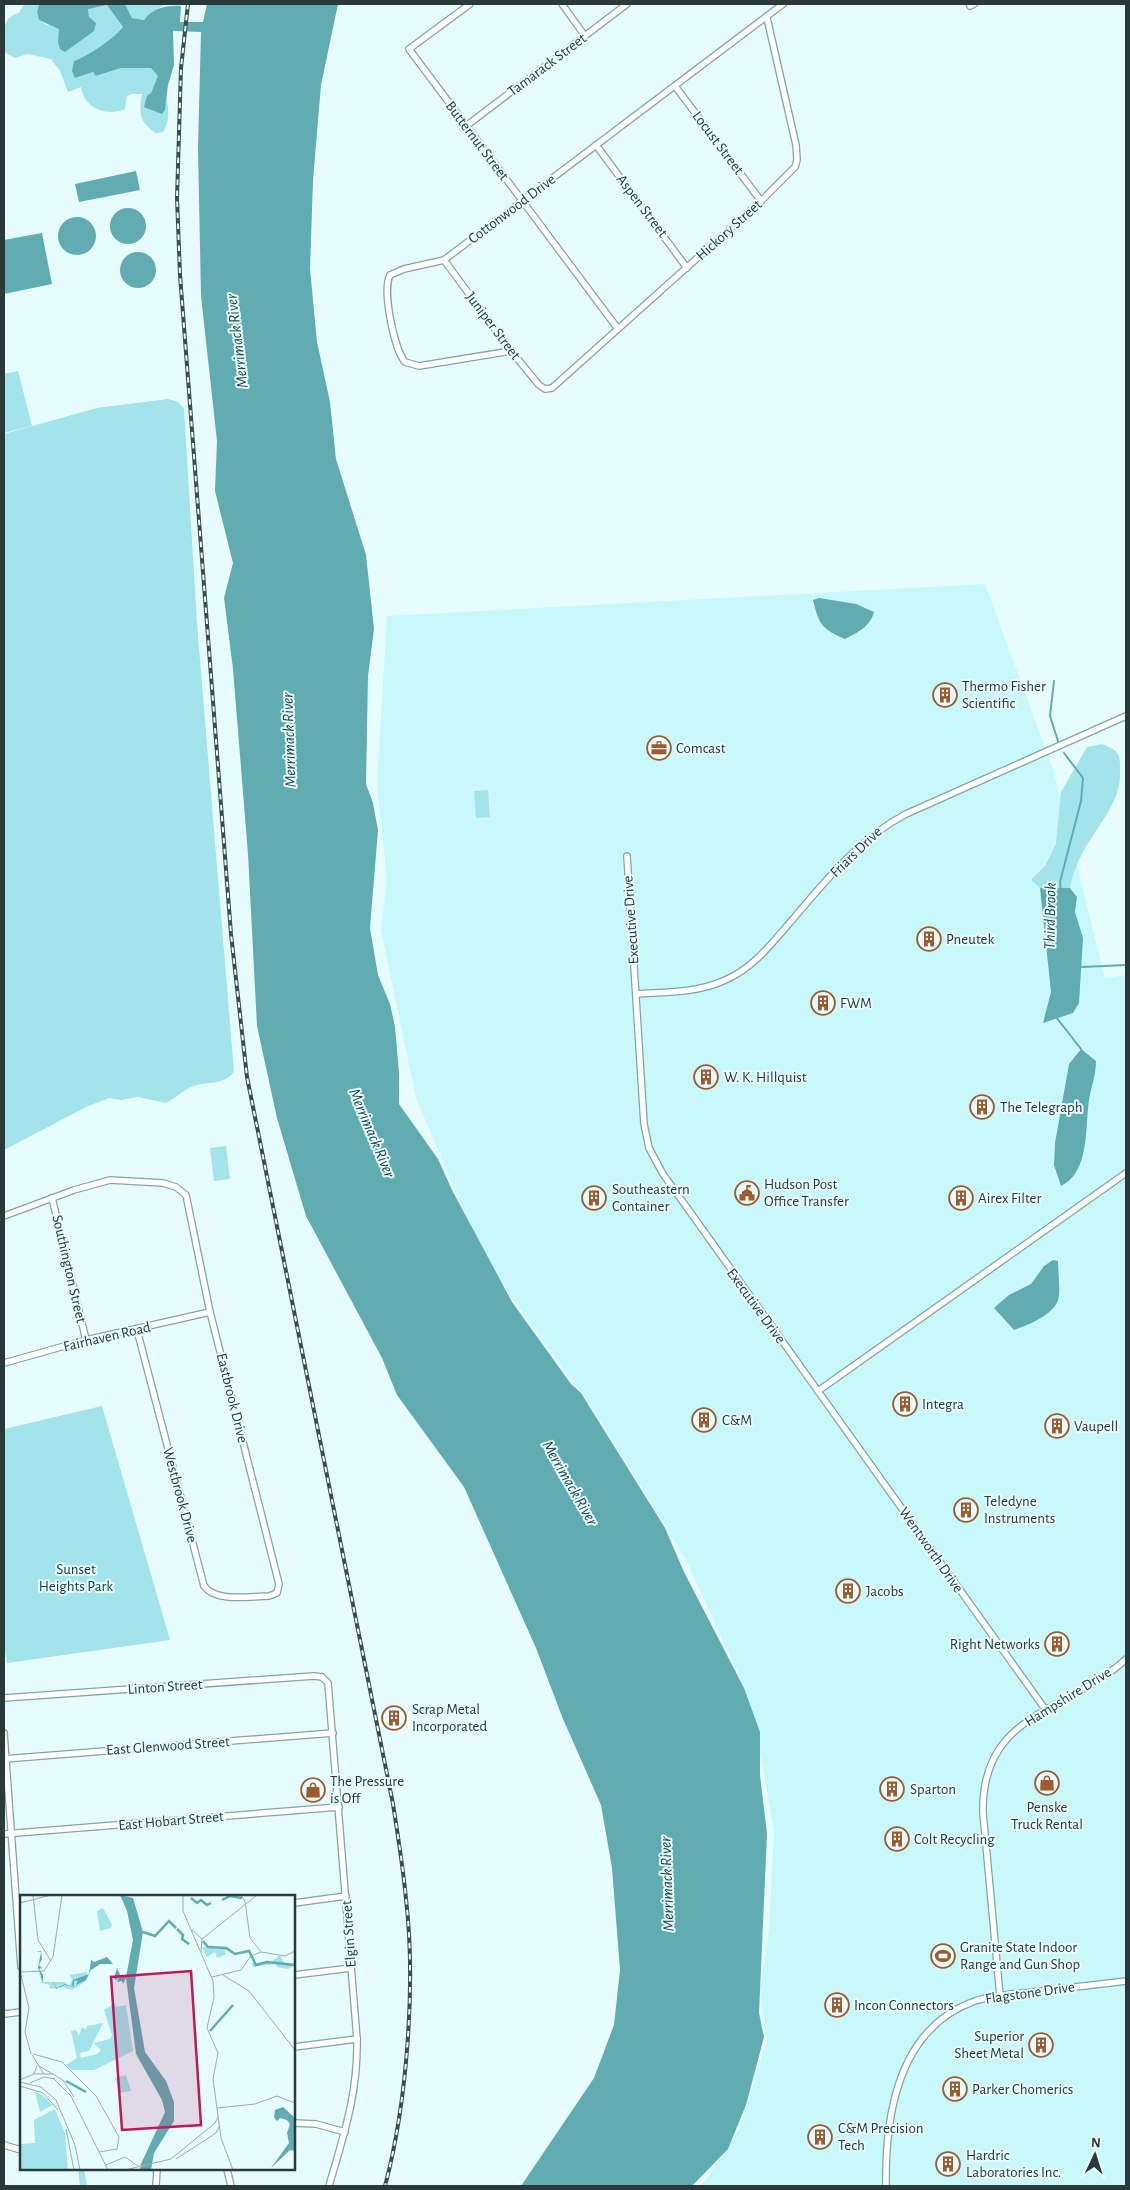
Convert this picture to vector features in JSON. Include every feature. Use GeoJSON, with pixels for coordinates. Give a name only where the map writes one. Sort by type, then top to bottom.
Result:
{"type":"FeatureCollection","features":[{"type":"Feature","properties":{"kind":"street","name":"Butternut Street"},"geometry":{"type":"LineString","coordinates":[[470,4],[408,49],[618,329]]}},
{"type":"Feature","properties":{"kind":"street"},"geometry":{"type":"LineString","coordinates":[[562,4],[585,36]]}},
{"type":"Feature","properties":{"kind":"street","name":"Tamarack Street"},"geometry":{"type":"LineString","coordinates":[[466,126],[628,4]]}},
{"type":"Feature","properties":{"kind":"street","name":"Cottonwood Drive"},"geometry":{"type":"LineString","coordinates":[[511,351],[419,366],[405,362],[400,356],[386,289],[386,282],[390,275],[397,271],[444,260],[767,18],[783,4]]}},
{"type":"Feature","properties":{"kind":"street","name":"Hickory Street"},"geometry":{"type":"LineString","coordinates":[[545,389],[552,388],[762,201],[790,173],[797,160],[796,145],[767,18]]}},
{"type":"Feature","properties":{"kind":"street","name":"Locust Street"},"geometry":{"type":"LineString","coordinates":[[675,86],[762,201]]}},
{"type":"Feature","properties":{"kind":"street","name":"Aspen Street"},"geometry":{"type":"LineString","coordinates":[[596,145],[687,268]]}},
{"type":"Feature","properties":{"kind":"street","name":"Juniper Street"},"geometry":{"type":"LineString","coordinates":[[444,260],[511,351],[539,385],[545,389]]}},
{"type":"Feature","properties":{"kind":"street","name":"Friars Drive"},"geometry":{"type":"LineString","coordinates":[[637,994],[700,988],[730,978],[759,957],[846,860],[880,828],[906,814],[1126,716]]}},
{"type":"Feature","properties":{"kind":"street","name":"Executive Drive"},"geometry":{"type":"LineString","coordinates":[[627,856],[644,1124],[651,1154],[685,1207],[818,1392]]}},
{"type":"Feature","properties":{"kind":"street"},"geometry":{"type":"LineString","coordinates":[[818,1392],[1126,1172]]}},
{"type":"Feature","properties":{"kind":"street","name":"Eastbrook Drive"},"geometry":{"type":"LineString","coordinates":[[52,1198],[110,1180],[170,1184],[182,1190],[189,1201],[210,1312],[280,1584],[277,1593]]}},
{"type":"Feature","properties":{"kind":"street"},"geometry":{"type":"LineString","coordinates":[[4,1216],[52,1198]]}},
{"type":"Feature","properties":{"kind":"street","name":"Southington Street"},"geometry":{"type":"LineString","coordinates":[[52,1198],[86,1340]]}},
{"type":"Feature","properties":{"kind":"street","name":"Fairhaven Road"},"geometry":{"type":"LineString","coordinates":[[4,1362],[86,1340],[210,1312]]}},
{"type":"Feature","properties":{"kind":"street","name":"Westbrook Drive"},"geometry":{"type":"LineString","coordinates":[[137,1330],[204,1586],[210,1592],[219,1596],[269,1596],[277,1593]]}},
{"type":"Feature","properties":{"kind":"street","name":"Wentworth Drive"},"geometry":{"type":"LineString","coordinates":[[818,1392],[1045,1709]]}},
{"type":"Feature","properties":{"kind":"street","name":"Hampshire Drive"},"geometry":{"type":"LineString","coordinates":[[1000,1996],[983,1813],[984,1783],[995,1755],[1003,1742],[1045,1709],[1097,1680],[1126,1659]]}},
{"type":"Feature","properties":{"kind":"street","name":"Linton Street"},"geometry":{"type":"LineString","coordinates":[[4,1698],[314,1676],[326,1679]]}},
{"type":"Feature","properties":{"kind":"street","name":"Elgin Street"},"geometry":{"type":"LineString","coordinates":[[326,1679],[329,1687],[357,2039],[356,2090],[329,2186]]}},
{"type":"Feature","properties":{"kind":"street"},"geometry":{"type":"LineString","coordinates":[[4,1732],[20,1939]]}},
{"type":"Feature","properties":{"kind":"street","name":"East Glenwood Street"},"geometry":{"type":"LineString","coordinates":[[5,1759],[333,1734]]}},
{"type":"Feature","properties":{"kind":"street","name":"East Hobart Street"},"geometry":{"type":"LineString","coordinates":[[4,1834],[339,1807]]}},
{"type":"Feature","properties":{"kind":"street"},"geometry":{"type":"LineString","coordinates":[[295,1903],[346,1896]]}},
{"type":"Feature","properties":{"kind":"street"},"geometry":{"type":"LineString","coordinates":[[295,1975],[351,1968]]}},
{"type":"Feature","properties":{"kind":"street","name":"Flagstone Drive"},"geometry":{"type":"LineString","coordinates":[[886,2186],[885,2161],[890,2119],[897,2086],[908,2058],[926,2034],[949,2014],[976,2001],[1000,1996],[1126,1981]]}},
{"type":"Feature","properties":{"kind":"street"},"geometry":{"type":"LineString","coordinates":[[4,2014],[20,2012]]}},
{"type":"Feature","properties":{"kind":"street"},"geometry":{"type":"LineString","coordinates":[[295,2047],[357,2039]]}},
{"type":"Feature","properties":{"kind":"street"},"geometry":{"type":"LineString","coordinates":[[295,2123],[316,2124],[345,2132]]}},
{"type":"Feature","properties":{"kind":"street"},"geometry":{"type":"LineString","coordinates":[[4,2146],[20,2150]]}},
{"type":"Feature","properties":{"kind":"street"},"geometry":{"type":"LineString","coordinates":[[156,2186],[157,2170]]}},
{"type":"Feature","properties":{"kind":"street"},"geometry":{"type":"LineString","coordinates":[[227,2170],[231,2186]]}},
{"type":"Feature","properties":{"kind":"shaded area"},"geometry":{"type":"Polygon","coordinates":[[[985,584],[1053,769],[1105,978],[1126,975],[1126,2186],[699,2186],[705,2181],[739,2130],[767,2042],[760,1991],[769,1929],[774,1832],[762,1762],[740,1677],[685,1558],[597,1415],[486,1262],[416,1098],[381,930],[387,879],[377,786],[387,616],[985,584]]]}},
{"type":"Feature","properties":{"kind":"green space"},"geometry":{"type":"Polygon","coordinates":[[[24,4],[39,4],[37,12],[39,20],[47,25],[89,17],[88,8],[107,5],[123,27],[100,47],[74,62],[75,78],[93,72],[97,76],[121,68],[152,68],[159,76],[151,93],[165,109],[166,97],[167,101],[168,119],[163,132],[156,133],[143,121],[141,112],[142,94],[127,96],[125,109],[111,112],[97,109],[86,100],[81,87],[68,92],[60,71],[51,59],[27,54],[15,58],[4,52],[4,28],[6,23],[13,15],[19,13],[24,4]]]}},
{"type":"Feature","properties":{"kind":"green space"},"geometry":{"type":"Polygon","coordinates":[[[125,4],[166,4],[152,12],[144,20],[132,18],[125,4]]]}},
{"type":"Feature","properties":{"kind":"green space"},"geometry":{"type":"Polygon","coordinates":[[[18,371],[32,426],[4,433],[4,374],[18,371]]]}},
{"type":"Feature","properties":{"kind":"green space"},"geometry":{"type":"Polygon","coordinates":[[[168,399],[178,402],[184,408],[197,624],[234,1072],[229,1077],[218,1082],[195,1085],[166,1103],[138,1097],[121,1100],[109,1098],[86,1107],[4,1150],[4,434],[97,408],[168,399]]]}},
{"type":"Feature","properties":{"kind":"green space"},"geometry":{"type":"Polygon","coordinates":[[[1102,744],[1113,749],[1118,754],[1120,773],[1117,794],[1081,856],[1073,874],[1070,888],[1040,888],[1031,880],[1045,866],[1056,844],[1061,792],[1087,747],[1102,744]]]}},
{"type":"Feature","properties":{"kind":"green space"},"geometry":{"type":"Polygon","coordinates":[[[488,790],[490,817],[476,818],[474,791],[488,790]]]}},
{"type":"Feature","properties":{"kind":"green space"},"geometry":{"type":"Polygon","coordinates":[[[226,1146],[230,1179],[214,1181],[210,1148],[226,1146]]]}},
{"type":"Feature","properties":{"kind":"green space","name":"Sunset Heights Park"},"geometry":{"type":"Polygon","coordinates":[[[102,1406],[170,1640],[7,1663],[4,1645],[4,1429],[102,1406]]]}},
{"type":"Feature","properties":{"kind":"green space"},"geometry":{"type":"Polygon","coordinates":[[[78,2170],[84,2170],[87,2186],[80,2186],[78,2170]]]}},
{"type":"Feature","properties":{"kind":"water","name":"Merrimack River"},"geometry":{"type":"Polygon","coordinates":[[[39,4],[125,4],[132,18],[144,20],[160,8],[181,6],[180,22],[203,22],[207,4],[338,4],[321,85],[313,180],[310,269],[317,342],[330,402],[336,459],[366,555],[374,629],[368,676],[366,784],[373,803],[378,830],[370,928],[378,975],[390,1004],[395,1027],[399,1073],[399,1104],[438,1159],[452,1190],[512,1302],[571,1384],[581,1393],[665,1528],[684,1572],[744,1688],[760,1732],[760,1775],[767,1834],[759,2013],[764,2037],[746,2105],[728,2149],[692,2186],[521,2186],[594,2078],[614,2025],[620,1970],[612,1868],[601,1805],[563,1719],[536,1648],[464,1487],[397,1395],[382,1358],[306,1216],[277,1118],[257,1026],[248,854],[233,669],[224,598],[233,563],[215,491],[217,441],[201,296],[198,148],[201,32],[173,31],[174,65],[168,85],[165,110],[162,114],[144,107],[147,96],[151,93],[158,76],[151,68],[121,68],[96,76],[93,72],[75,78],[72,71],[74,61],[100,47],[123,27],[107,5],[88,9],[89,17],[96,23],[94,31],[65,52],[60,49],[58,42],[59,29],[39,20],[37,12],[39,4]]]}},
{"type":"Feature","properties":{"kind":"water"},"geometry":{"type":"Polygon","coordinates":[[[136,171],[140,190],[79,202],[75,184],[136,171]]]}},
{"type":"Feature","properties":{"kind":"water"},"geometry":{"type":"Polygon","coordinates":[[[128,208],[135,209],[141,213],[145,219],[145,233],[141,239],[135,243],[128,244],[121,243],[115,239],[111,233],[110,226],[111,219],[115,213],[121,209],[128,208]]]}},
{"type":"Feature","properties":{"kind":"water"},"geometry":{"type":"Polygon","coordinates":[[[77,217],[90,223],[96,236],[90,249],[77,255],[64,249],[58,236],[64,223],[77,217]]]}},
{"type":"Feature","properties":{"kind":"water"},"geometry":{"type":"Polygon","coordinates":[[[42,233],[52,284],[4,294],[4,240],[42,233]]]}},
{"type":"Feature","properties":{"kind":"water"},"geometry":{"type":"Polygon","coordinates":[[[138,252],[145,253],[151,257],[155,263],[155,277],[151,283],[145,287],[138,288],[131,287],[125,283],[121,277],[120,270],[121,263],[125,257],[131,253],[138,252]]]}},
{"type":"Feature","properties":{"kind":"water"},"geometry":{"type":"Polygon","coordinates":[[[819,598],[856,604],[874,612],[870,622],[845,639],[826,629],[820,621],[813,600],[819,598]]]}},
{"type":"Feature","properties":{"kind":"water"},"geometry":{"type":"Polygon","coordinates":[[[1040,888],[1070,888],[1077,897],[1075,912],[1083,938],[1079,1003],[1073,1013],[1043,1023],[1051,992],[1040,888]]]}},
{"type":"Feature","properties":{"kind":"water"},"geometry":{"type":"Polygon","coordinates":[[[1081,1049],[1096,1061],[1089,1100],[1086,1135],[1082,1160],[1070,1179],[1061,1186],[1054,1165],[1055,1143],[1069,1064],[1081,1049]]]}},
{"type":"Feature","properties":{"kind":"water"},"geometry":{"type":"Polygon","coordinates":[[[1053,1260],[1058,1261],[1059,1296],[1057,1302],[1041,1318],[1014,1330],[994,1308],[1009,1295],[1031,1284],[1044,1266],[1053,1260]]]}},
{"type":"Feature","properties":{"kind":"waterway","name":"Third Brook"},"geometry":{"type":"LineString","coordinates":[[1054,681],[1050,716],[1058,741]]}},
{"type":"Feature","properties":{"kind":"waterway","name":"Third Brook"},"geometry":{"type":"LineString","coordinates":[[1061,891],[1060,882],[1081,801],[1083,778],[1064,753]]}},
{"type":"Feature","properties":{"kind":"waterway","name":"Third Brook"},"geometry":{"type":"LineString","coordinates":[[1082,967],[1126,965]]}},
{"type":"Feature","properties":{"kind":"waterway","name":"Third Brook"},"geometry":{"type":"LineString","coordinates":[[1056,1017],[1081,1049]]}},
{"type":"Feature","properties":{"kind":"railway"},"geometry":{"type":"LineString","coordinates":[[188,4],[181,68],[177,198],[180,275],[231,934],[247,1077],[393,1804],[402,1863],[409,1932],[410,2006],[408,2044],[399,2119],[385,2186]]}},
{"type":"Feature","properties":{"kind":"place","name":"Thermo Fisher Scientific"},"geometry":{"type":"Point","coordinates":[945,695]}},
{"type":"Feature","properties":{"kind":"place","name":"Comcast"},"geometry":{"type":"Point","coordinates":[659,748]}},
{"type":"Feature","properties":{"kind":"place","name":"Pneutek"},"geometry":{"type":"Point","coordinates":[929,939]}},
{"type":"Feature","properties":{"kind":"place","name":"FWM"},"geometry":{"type":"Point","coordinates":[823,1003]}},
{"type":"Feature","properties":{"kind":"place","name":"W. K. Hillquist"},"geometry":{"type":"Point","coordinates":[706,1077]}},
{"type":"Feature","properties":{"kind":"place","name":"The Telegraph"},"geometry":{"type":"Point","coordinates":[982,1107]}},
{"type":"Feature","properties":{"kind":"place","name":"Hudson Post Office Transfer"},"geometry":{"type":"Point","coordinates":[747,1193]}},
{"type":"Feature","properties":{"kind":"place","name":"Southeastern Container"},"geometry":{"type":"Point","coordinates":[594,1198]}},
{"type":"Feature","properties":{"kind":"place","name":"Airex Filter"},"geometry":{"type":"Point","coordinates":[961,1198]}},
{"type":"Feature","properties":{"kind":"place","name":"Integra"},"geometry":{"type":"Point","coordinates":[905,1404]}},
{"type":"Feature","properties":{"kind":"place","name":"C&M"},"geometry":{"type":"Point","coordinates":[704,1420]}},
{"type":"Feature","properties":{"kind":"place","name":"Vaupell"},"geometry":{"type":"Point","coordinates":[1057,1426]}},
{"type":"Feature","properties":{"kind":"place","name":"Teledyne Instruments"},"geometry":{"type":"Point","coordinates":[966,1510]}},
{"type":"Feature","properties":{"kind":"place","name":"Jacobs"},"geometry":{"type":"Point","coordinates":[848,1591]}},
{"type":"Feature","properties":{"kind":"place","name":"Right Networks"},"geometry":{"type":"Point","coordinates":[1057,1644]}},
{"type":"Feature","properties":{"kind":"place","name":"Scrap Metal Incorporated"},"geometry":{"type":"Point","coordinates":[394,1718]}},
{"type":"Feature","properties":{"kind":"place","name":"Penske Truck Rental"},"geometry":{"type":"Point","coordinates":[1047,1783]}},
{"type":"Feature","properties":{"kind":"place","name":"Sparton"},"geometry":{"type":"Point","coordinates":[892,1789]}},
{"type":"Feature","properties":{"kind":"place","name":"The Pressure is Off"},"geometry":{"type":"Point","coordinates":[313,1790]}},
{"type":"Feature","properties":{"kind":"place","name":"Colt Recycling"},"geometry":{"type":"Point","coordinates":[897,1839]}},
{"type":"Feature","properties":{"kind":"place","name":"Granite State Indoor Range and Gun Shop"},"geometry":{"type":"Point","coordinates":[943,1956]}},
{"type":"Feature","properties":{"kind":"place","name":"Incon Connectors"},"geometry":{"type":"Point","coordinates":[837,2005]}},
{"type":"Feature","properties":{"kind":"place","name":"Superior Sheet Metal"},"geometry":{"type":"Point","coordinates":[1041,2045]}},
{"type":"Feature","properties":{"kind":"place","name":"Parker Chomerics"},"geometry":{"type":"Point","coordinates":[955,2089]}},
{"type":"Feature","properties":{"kind":"place","name":"C&M Precision Tech"},"geometry":{"type":"Point","coordinates":[820,2137]}},
{"type":"Feature","properties":{"kind":"place","name":"Hardric Laboratories Inc."},"geometry":{"type":"Point","coordinates":[948,2164]}}]}
